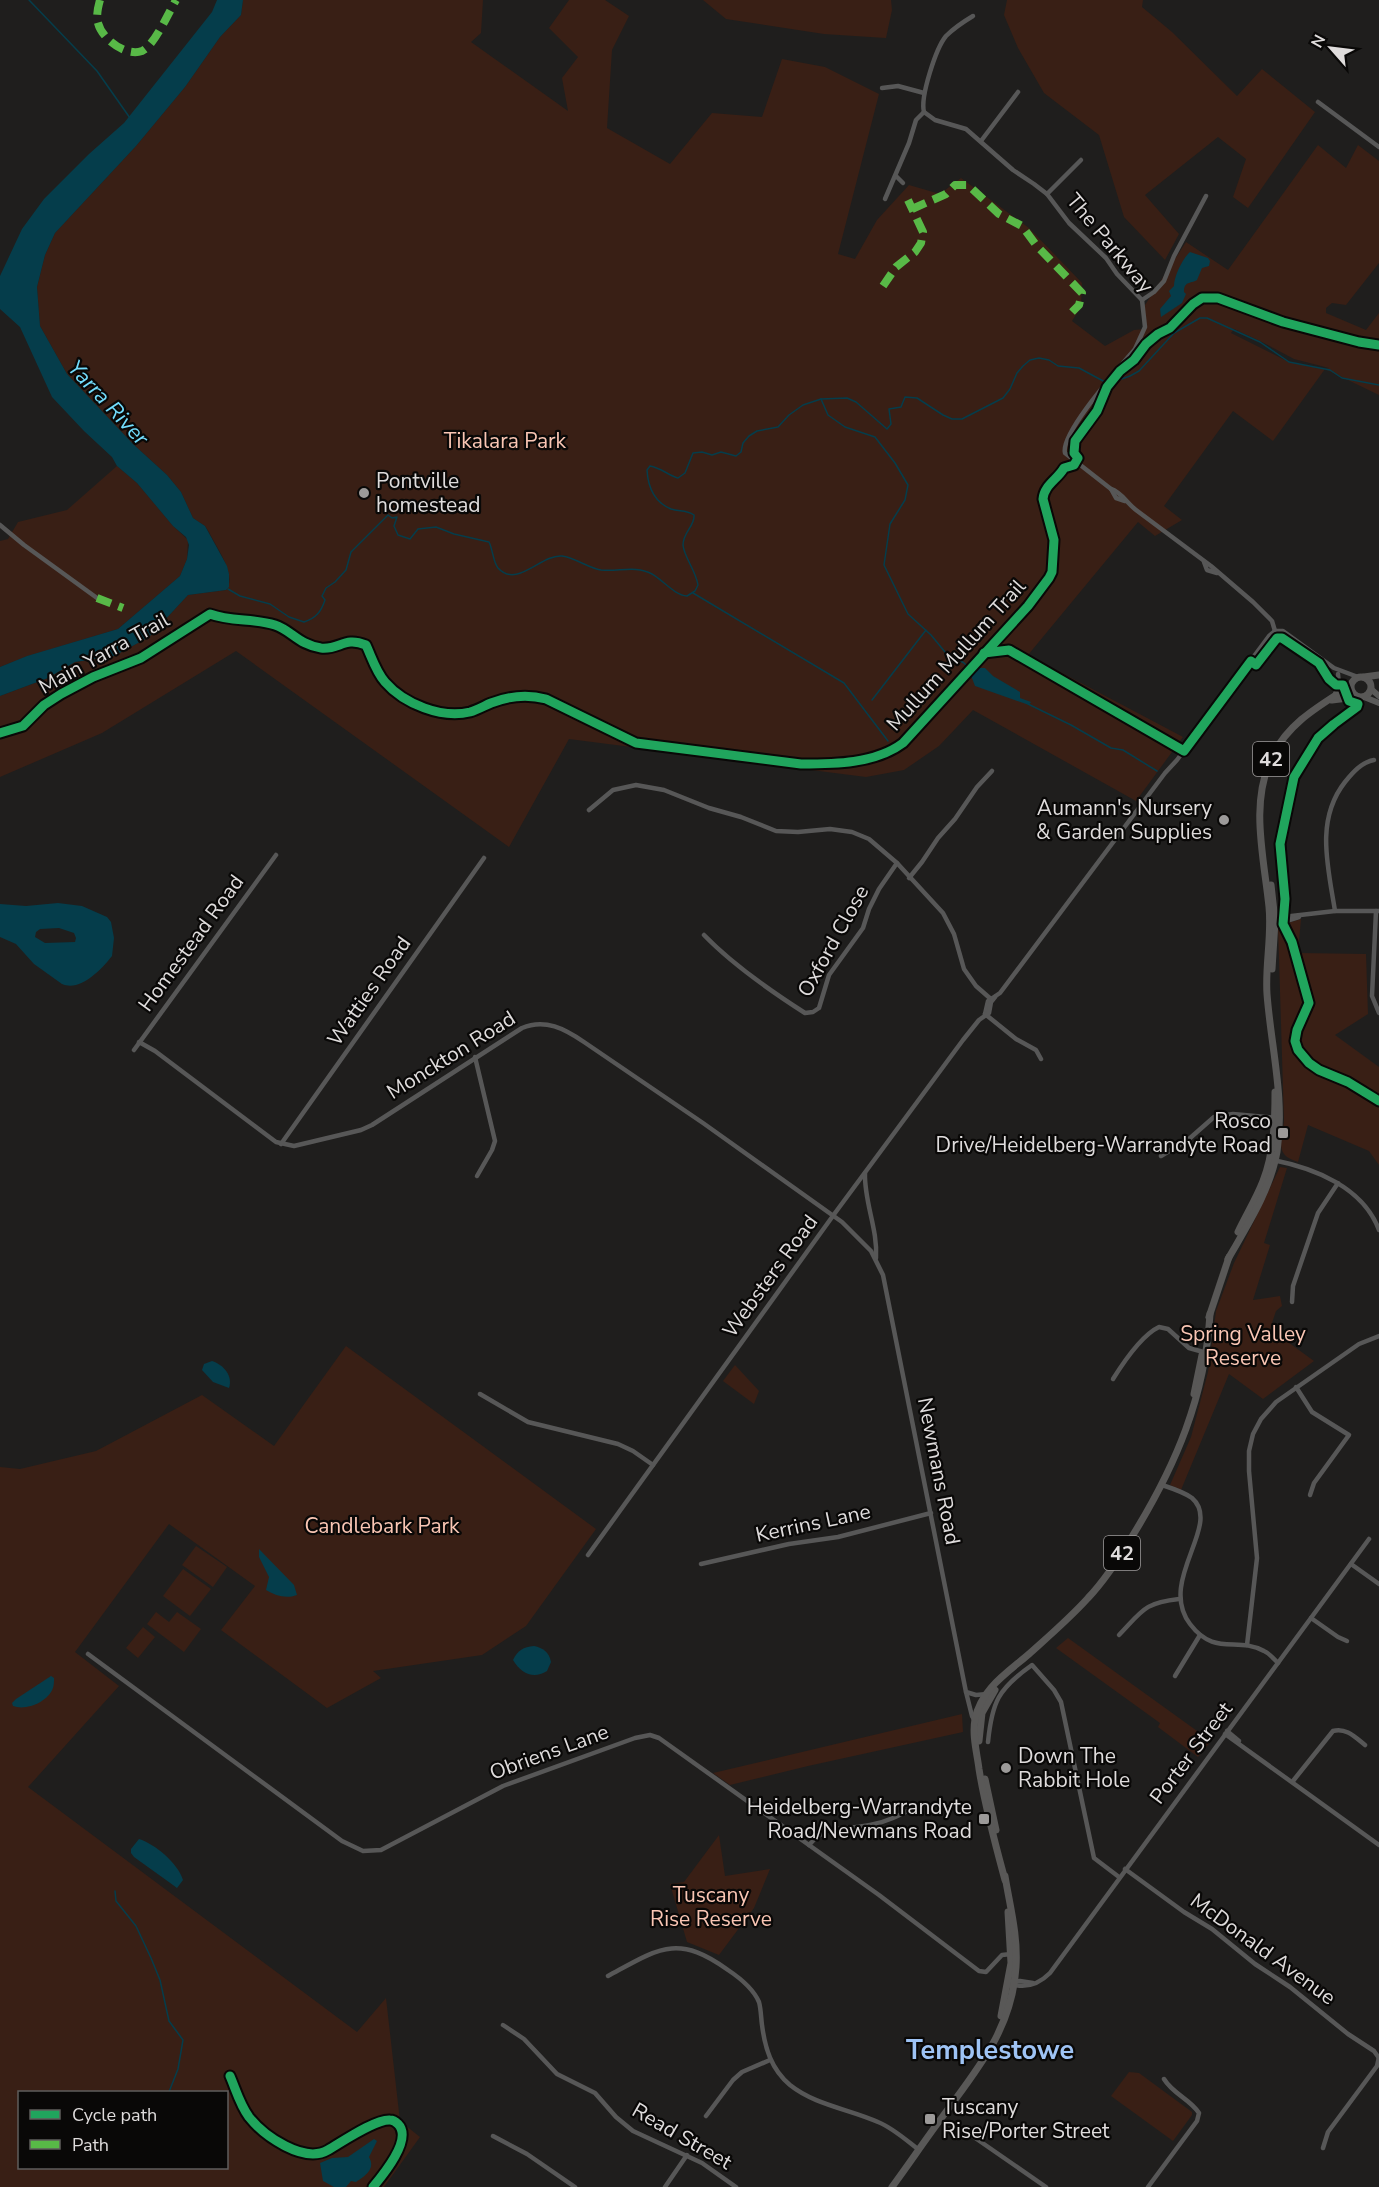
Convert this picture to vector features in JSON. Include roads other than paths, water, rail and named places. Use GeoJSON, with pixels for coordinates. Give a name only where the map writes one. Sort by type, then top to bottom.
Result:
{"type":"FeatureCollection","features":[{"type":"Feature","properties":{"kind":"main road"},"geometry":{"type":"LineString","coordinates":[[1359,677],[1379,675]]}},
{"type":"Feature","properties":{"kind":"main road"},"geometry":{"type":"LineString","coordinates":[[1359,677],[1368,680],[1371,688],[1379,696]]}},
{"type":"Feature","properties":{"kind":"main road","name":"42"},"geometry":{"type":"LineString","coordinates":[[977,1722],[980,1705],[998,1681],[1070,1616],[1096,1589],[1128,1544],[1177,1454],[1201,1384],[1210,1314],[1228,1259],[1264,1192],[1272,1160],[1279,1080],[1271,1014],[1274,920],[1259,814],[1261,790],[1273,755],[1286,734],[1301,719],[1350,686],[1359,677]]}},
{"type":"Feature","properties":{"kind":"main road"},"geometry":{"type":"LineString","coordinates":[[1360,697],[1369,693],[1371,688],[1379,682]]}},
{"type":"Feature","properties":{"kind":"main road"},"geometry":{"type":"LineString","coordinates":[[1350,686],[1352,693],[1379,703]]}},
{"type":"Feature","properties":{"kind":"main road","name":"42"},"geometry":{"type":"LineString","coordinates":[[1329,701],[1360,697]]}},
{"type":"Feature","properties":{"kind":"main road","name":"42"},"geometry":{"type":"LineString","coordinates":[[977,1722],[991,1696],[1016,1665]]}},
{"type":"Feature","properties":{"kind":"main road","name":"Newmans Road"},"geometry":{"type":"LineString","coordinates":[[977,1722],[980,1754],[1014,1920],[1013,1983]]}},
{"type":"Feature","properties":{"kind":"main road","name":"42"},"geometry":{"type":"LineString","coordinates":[[894,2187],[977,2072],[998,2037],[1006,2016],[1013,1983]]}},
{"type":"Feature","properties":{"kind":"street"},"geometry":{"type":"LineString","coordinates":[[885,199],[909,143],[916,120],[924,112],[922,104],[924,93],[940,45],[952,30],[973,16]]}},
{"type":"Feature","properties":{"kind":"street"},"geometry":{"type":"LineString","coordinates":[[882,88],[898,86],[924,93]]}},
{"type":"Feature","properties":{"kind":"street"},"geometry":{"type":"LineString","coordinates":[[981,141],[1018,92]]}},
{"type":"Feature","properties":{"kind":"street"},"geometry":{"type":"LineString","coordinates":[[1318,102],[1379,147]]}},
{"type":"Feature","properties":{"kind":"street","name":"The Parkway"},"geometry":{"type":"LineString","coordinates":[[924,112],[935,120],[966,129],[1013,170],[1047,195],[1069,224],[1106,258],[1117,274],[1142,300],[1145,328],[1135,349],[1072,428],[1064,447],[1065,453],[1118,492],[1125,501],[1203,562],[1207,570],[1217,573],[1264,611],[1272,621],[1275,631]]}},
{"type":"Feature","properties":{"kind":"street"},"geometry":{"type":"LineString","coordinates":[[1047,195],[1081,159]]}},
{"type":"Feature","properties":{"kind":"street"},"geometry":{"type":"LineString","coordinates":[[896,176],[903,183]]}},
{"type":"Feature","properties":{"kind":"street"},"geometry":{"type":"LineString","coordinates":[[1142,300],[1164,281],[1174,256],[1206,196]]}},
{"type":"Feature","properties":{"kind":"street"},"geometry":{"type":"LineString","coordinates":[[0,525],[97,598]]}},
{"type":"Feature","properties":{"kind":"street"},"geometry":{"type":"LineString","coordinates":[[1275,631],[1283,631],[1334,668],[1359,677]]}},
{"type":"Feature","properties":{"kind":"street","name":"Websters Road"},"geometry":{"type":"LineString","coordinates":[[588,1555],[854,1187],[940,1070],[984,1016],[992,999],[1275,631]]}},
{"type":"Feature","properties":{"kind":"street"},"geometry":{"type":"LineString","coordinates":[[1334,668],[1350,686]]}},
{"type":"Feature","properties":{"kind":"street"},"geometry":{"type":"LineString","coordinates":[[1329,701],[1338,689],[1338,674]]}},
{"type":"Feature","properties":{"kind":"street"},"geometry":{"type":"LineString","coordinates":[[1335,911],[1325,846],[1329,815],[1337,794],[1349,777],[1363,764],[1374,760]]}},
{"type":"Feature","properties":{"kind":"street"},"geometry":{"type":"LineString","coordinates":[[909,878],[955,819],[972,793],[992,771]]}},
{"type":"Feature","properties":{"kind":"street"},"geometry":{"type":"LineString","coordinates":[[589,810],[613,790],[636,785],[664,790],[776,831],[798,832],[830,829],[852,832],[870,839],[897,863],[948,919],[964,969],[976,986],[992,999]]}},
{"type":"Feature","properties":{"kind":"street","name":"Homestead Road"},"geometry":{"type":"LineString","coordinates":[[134,1050],[276,855]]}},
{"type":"Feature","properties":{"kind":"street","name":"Watties Road"},"geometry":{"type":"LineString","coordinates":[[281,1144],[484,858]]}},
{"type":"Feature","properties":{"kind":"street","name":"Oxford Close"},"geometry":{"type":"LineString","coordinates":[[704,935],[731,961],[771,990],[804,1013],[813,1012],[819,1008],[829,975],[863,928],[879,889],[897,863]]}},
{"type":"Feature","properties":{"kind":"street"},"geometry":{"type":"LineString","coordinates":[[1274,920],[1335,911],[1377,911],[1372,996],[1379,1013]]}},
{"type":"Feature","properties":{"kind":"street"},"geometry":{"type":"LineString","coordinates":[[984,1016],[1036,1050],[1041,1059]]}},
{"type":"Feature","properties":{"kind":"street","name":"Monckton Road"},"geometry":{"type":"LineString","coordinates":[[281,1144],[294,1146],[366,1127],[529,1025],[543,1024],[559,1027],[703,1123],[834,1215]]}},
{"type":"Feature","properties":{"kind":"street"},"geometry":{"type":"LineString","coordinates":[[139,1042],[281,1144]]}},
{"type":"Feature","properties":{"kind":"street"},"geometry":{"type":"LineString","coordinates":[[475,1057],[495,1141],[477,1176]]}},
{"type":"Feature","properties":{"kind":"street"},"geometry":{"type":"LineString","coordinates":[[1161,1156],[1189,1140],[1214,1118],[1233,1114],[1277,1118]]}},
{"type":"Feature","properties":{"kind":"street"},"geometry":{"type":"LineString","coordinates":[[1272,1160],[1309,1169],[1338,1183],[1363,1204],[1378,1221],[1379,1230]]}},
{"type":"Feature","properties":{"kind":"street","name":"Newmans Road"},"geometry":{"type":"LineString","coordinates":[[865,1173],[865,1188],[876,1240],[876,1258]]}},
{"type":"Feature","properties":{"kind":"street"},"geometry":{"type":"LineString","coordinates":[[1292,1302],[1293,1286],[1318,1213],[1338,1183]]}},
{"type":"Feature","properties":{"kind":"street"},"geometry":{"type":"LineString","coordinates":[[854,1187],[865,1188]]}},
{"type":"Feature","properties":{"kind":"street","name":"Newmans Road"},"geometry":{"type":"LineString","coordinates":[[834,1215],[858,1235],[876,1258],[885,1282],[966,1692],[972,1716],[977,1722]]}},
{"type":"Feature","properties":{"kind":"street"},"geometry":{"type":"LineString","coordinates":[[1113,1379],[1128,1357],[1151,1332],[1159,1327],[1168,1329],[1189,1348],[1204,1353]]}},
{"type":"Feature","properties":{"kind":"street"},"geometry":{"type":"LineString","coordinates":[[1247,1646],[1257,1558],[1250,1451],[1254,1434],[1261,1419],[1276,1402],[1359,1344],[1379,1336]]}},
{"type":"Feature","properties":{"kind":"street"},"geometry":{"type":"LineString","coordinates":[[1296,1388],[1312,1412],[1349,1435],[1314,1483],[1310,1495]]}},
{"type":"Feature","properties":{"kind":"street"},"geometry":{"type":"LineString","coordinates":[[480,1394],[528,1422],[618,1444],[633,1450],[653,1465]]}},
{"type":"Feature","properties":{"kind":"street"},"geometry":{"type":"LineString","coordinates":[[1162,1485],[1192,1499],[1200,1510],[1200,1528],[1182,1576],[1179,1599],[1189,1623],[1200,1635],[1214,1643],[1247,1646],[1265,1651],[1278,1663]]}},
{"type":"Feature","properties":{"kind":"street","name":"Kerrins Lane"},"geometry":{"type":"LineString","coordinates":[[701,1564],[789,1544],[838,1537],[931,1514]]}},
{"type":"Feature","properties":{"kind":"street","name":"Porter Street"},"geometry":{"type":"LineString","coordinates":[[1013,1983],[1023,1987],[1036,1983],[1050,1973],[1369,1539]]}},
{"type":"Feature","properties":{"kind":"street"},"geometry":{"type":"LineString","coordinates":[[1351,1564],[1379,1584]]}},
{"type":"Feature","properties":{"kind":"street"},"geometry":{"type":"LineString","coordinates":[[1119,1635],[1145,1608],[1156,1602],[1179,1599]]}},
{"type":"Feature","properties":{"kind":"street"},"geometry":{"type":"LineString","coordinates":[[1311,1618],[1347,1641]]}},
{"type":"Feature","properties":{"kind":"street"},"geometry":{"type":"LineString","coordinates":[[1175,1676],[1200,1635]]}},
{"type":"Feature","properties":{"kind":"street","name":"Obriens Lane"},"geometry":{"type":"LineString","coordinates":[[88,1654],[297,1809],[342,1841],[363,1851],[377,1852],[386,1848],[503,1786],[644,1736],[659,1738],[879,1895],[979,1971],[986,1972],[1002,1955],[1014,1953]]}},
{"type":"Feature","properties":{"kind":"street"},"geometry":{"type":"LineString","coordinates":[[988,1742],[991,1713],[996,1701],[1032,1665],[1054,1690],[1061,1702],[1094,1858],[1119,1877]]}},
{"type":"Feature","properties":{"kind":"street"},"geometry":{"type":"LineString","coordinates":[[966,1692],[975,1695],[987,1694]]}},
{"type":"Feature","properties":{"kind":"street"},"geometry":{"type":"LineString","coordinates":[[1293,1782],[1333,1731],[1339,1729],[1345,1731],[1365,1745]]}},
{"type":"Feature","properties":{"kind":"street"},"geometry":{"type":"LineString","coordinates":[[1226,1733],[1379,1845]]}},
{"type":"Feature","properties":{"kind":"street"},"geometry":{"type":"LineString","coordinates":[[809,1845],[816,1836],[825,1831],[879,1823],[915,1807]]}},
{"type":"Feature","properties":{"kind":"street","name":"McDonald Avenue"},"geometry":{"type":"LineString","coordinates":[[1125,1869],[1184,1912],[1212,1929],[1379,2057]]}},
{"type":"Feature","properties":{"kind":"street"},"geometry":{"type":"LineString","coordinates":[[608,1976],[652,1952],[672,1948],[694,1950],[723,1966],[753,1991],[759,2003],[764,2042],[770,2060],[783,2079],[804,2095],[879,2122],[919,2150]]}},
{"type":"Feature","properties":{"kind":"street","name":"Read Street"},"geometry":{"type":"LineString","coordinates":[[503,2025],[524,2039],[557,2074],[595,2093],[623,2124],[633,2131],[702,2163],[736,2187]]}},
{"type":"Feature","properties":{"kind":"street"},"geometry":{"type":"LineString","coordinates":[[1323,2148],[1328,2132],[1377,2066],[1379,2057]]}},
{"type":"Feature","properties":{"kind":"street"},"geometry":{"type":"LineString","coordinates":[[706,2116],[733,2080],[742,2072],[770,2060]]}},
{"type":"Feature","properties":{"kind":"street"},"geometry":{"type":"LineString","coordinates":[[1148,2187],[1197,2121],[1199,2114],[1195,2108],[1169,2088],[1164,2079]]}},
{"type":"Feature","properties":{"kind":"street"},"geometry":{"type":"LineString","coordinates":[[968,2133],[1046,2187]]}},
{"type":"Feature","properties":{"kind":"street"},"geometry":{"type":"LineString","coordinates":[[493,2136],[527,2154],[575,2187]]}},
{"type":"Feature","properties":{"kind":"street"},"geometry":{"type":"LineString","coordinates":[[665,2187],[687,2155]]}},
{"type":"Feature","properties":{"kind":"water"},"geometry":{"type":"Polygon","coordinates":[[[217,0],[243,0],[241,15],[220,37],[185,87],[136,146],[55,233],[45,255],[37,287],[40,326],[67,374],[181,492],[193,518],[205,526],[227,566],[229,587],[226,590],[188,595],[149,637],[114,656],[75,662],[48,678],[0,696],[0,667],[27,656],[118,629],[180,576],[187,559],[189,545],[186,537],[173,526],[137,483],[117,466],[112,457],[52,397],[20,327],[0,309],[0,276],[22,229],[44,199],[124,123],[212,12],[217,0]]]}},
{"type":"Feature","properties":{"kind":"water"},"geometry":{"type":"Polygon","coordinates":[[[1190,252],[1208,258],[1209,266],[1202,268],[1197,280],[1185,286],[1186,294],[1182,303],[1161,317],[1160,309],[1171,296],[1169,291],[1174,286],[1182,263],[1190,252]]]}},
{"type":"Feature","properties":{"kind":"water"},"geometry":{"type":"Polygon","coordinates":[[[973,668],[985,668],[993,676],[1020,692],[1020,698],[1031,702],[1029,705],[975,686],[970,673],[973,668]]]}},
{"type":"Feature","properties":{"kind":"water"},"geometry":{"type":"Polygon","coordinates":[[[58,903],[82,906],[107,917],[111,922],[114,938],[112,956],[96,973],[83,982],[69,986],[62,984],[34,964],[16,944],[0,937],[0,904],[26,906],[58,903]],[[59,928],[40,929],[36,932],[35,937],[45,943],[75,942],[74,933],[59,928]]]}},
{"type":"Feature","properties":{"kind":"water"},"geometry":{"type":"Polygon","coordinates":[[[212,1361],[220,1365],[229,1375],[229,1388],[213,1382],[202,1370],[204,1364],[212,1361]]]}},
{"type":"Feature","properties":{"kind":"water"},"geometry":{"type":"Polygon","coordinates":[[[259,1549],[294,1585],[297,1595],[281,1596],[266,1590],[269,1577],[259,1557],[259,1549]]]}},
{"type":"Feature","properties":{"kind":"water"},"geometry":{"type":"Polygon","coordinates":[[[534,1646],[545,1651],[551,1662],[547,1671],[537,1675],[524,1672],[513,1660],[521,1650],[534,1646]]]}},
{"type":"Feature","properties":{"kind":"water"},"geometry":{"type":"Polygon","coordinates":[[[51,1676],[54,1678],[53,1687],[42,1701],[30,1706],[13,1706],[12,1703],[16,1699],[51,1676]]]}},
{"type":"Feature","properties":{"kind":"water"},"geometry":{"type":"Polygon","coordinates":[[[139,1839],[159,1850],[176,1867],[183,1880],[177,1888],[134,1857],[131,1849],[139,1839]]]}},
{"type":"Feature","properties":{"kind":"water"},"geometry":{"type":"Polygon","coordinates":[[[374,2139],[377,2141],[369,2157],[370,2169],[363,2177],[356,2182],[351,2181],[346,2187],[334,2187],[323,2181],[320,2163],[332,2158],[348,2157],[374,2139]]]}},
{"type":"Feature","properties":{"kind":"waterway"},"geometry":{"type":"LineString","coordinates":[[29,0],[97,71],[130,118]]}},
{"type":"Feature","properties":{"kind":"waterway"},"geometry":{"type":"LineString","coordinates":[[1110,383],[1139,371],[1174,333],[1200,318],[1207,318],[1260,342],[1289,362],[1330,370],[1342,378],[1379,385]]}},
{"type":"Feature","properties":{"kind":"waterway"},"geometry":{"type":"LineString","coordinates":[[228,589],[240,596],[270,604],[289,617],[304,622],[318,614],[325,600],[322,596],[326,588],[346,570],[351,552],[388,515],[392,518],[397,517],[394,526],[398,535],[410,539],[418,529],[436,527],[454,534],[489,542],[496,565],[505,573],[513,575],[521,573],[546,560],[562,556],[601,570],[646,571],[678,593],[687,596],[695,591],[698,585],[683,545],[694,515],[671,509],[656,498],[649,483],[647,470],[650,466],[678,478],[685,473],[693,453],[702,452],[712,455],[721,452],[736,456],[741,452],[743,443],[749,436],[757,431],[778,427],[803,405],[821,399],[847,398],[856,402],[887,429],[891,424],[889,409],[901,407],[905,397],[917,398],[952,419],[962,419],[1003,398],[1023,366],[1030,360],[1039,358],[1049,360],[1058,366],[1079,368],[1105,382]]}},
{"type":"Feature","properties":{"kind":"waterway"},"geometry":{"type":"LineString","coordinates":[[821,399],[828,415],[845,427],[875,437],[908,485],[905,500],[890,524],[884,565],[908,614],[931,635],[945,652],[964,663],[972,671]]}},
{"type":"Feature","properties":{"kind":"waterway"},"geometry":{"type":"LineString","coordinates":[[693,593],[844,683],[888,741]]}},
{"type":"Feature","properties":{"kind":"waterway"},"geometry":{"type":"LineString","coordinates":[[872,700],[926,630]]}},
{"type":"Feature","properties":{"kind":"waterway"},"geometry":{"type":"LineString","coordinates":[[1028,704],[1111,748],[1123,750],[1157,771]]}},
{"type":"Feature","properties":{"kind":"waterway"},"geometry":{"type":"LineString","coordinates":[[115,1891],[116,1901],[136,1926],[151,1958],[160,1980],[169,2021],[183,2040],[178,2069],[169,2091]]}},
{"type":"Feature","properties":{"kind":"place","name":"Pontville homestead"},"geometry":{"type":"Point","coordinates":[364,493]}},
{"type":"Feature","properties":{"kind":"place","name":"Aumann's Nursery & Garden Supplies"},"geometry":{"type":"Point","coordinates":[1224,820]}},
{"type":"Feature","properties":{"kind":"place","name":"Rosco Drive/Heidelberg-Warrandyte Road"},"geometry":{"type":"Point","coordinates":[1283,1133]}},
{"type":"Feature","properties":{"kind":"place","name":"Down The Rabbit Hole"},"geometry":{"type":"Point","coordinates":[1006,1768]}},
{"type":"Feature","properties":{"kind":"place","name":"Heidelberg-Warrandyte Road/Newmans Road"},"geometry":{"type":"Point","coordinates":[984,1819]}},
{"type":"Feature","properties":{"kind":"place","name":"Tuscany Rise/Porter Street"},"geometry":{"type":"Point","coordinates":[930,2119]}},
{"type":"Feature","properties":{"kind":"district","name":"Templestowe"},"geometry":{"type":"Point","coordinates":[990,2050]}},
{"type":"Feature","properties":{"kind":"water label","name":"Yarra River"},"geometry":{"type":"Point","coordinates":[108,403]}},
{"type":"Feature","properties":{"kind":"park label","name":"Tikalara Park"},"geometry":{"type":"Point","coordinates":[505,441]}},
{"type":"Feature","properties":{"kind":"park label","name":"Spring Valley Reserve"},"geometry":{"type":"Point","coordinates":[1243,1346]}},
{"type":"Feature","properties":{"kind":"park label","name":"Candlebark Park"},"geometry":{"type":"Point","coordinates":[382,1526]}},
{"type":"Feature","properties":{"kind":"park label","name":"Tuscany Rise Reserve"},"geometry":{"type":"Point","coordinates":[711,1907]}}]}
